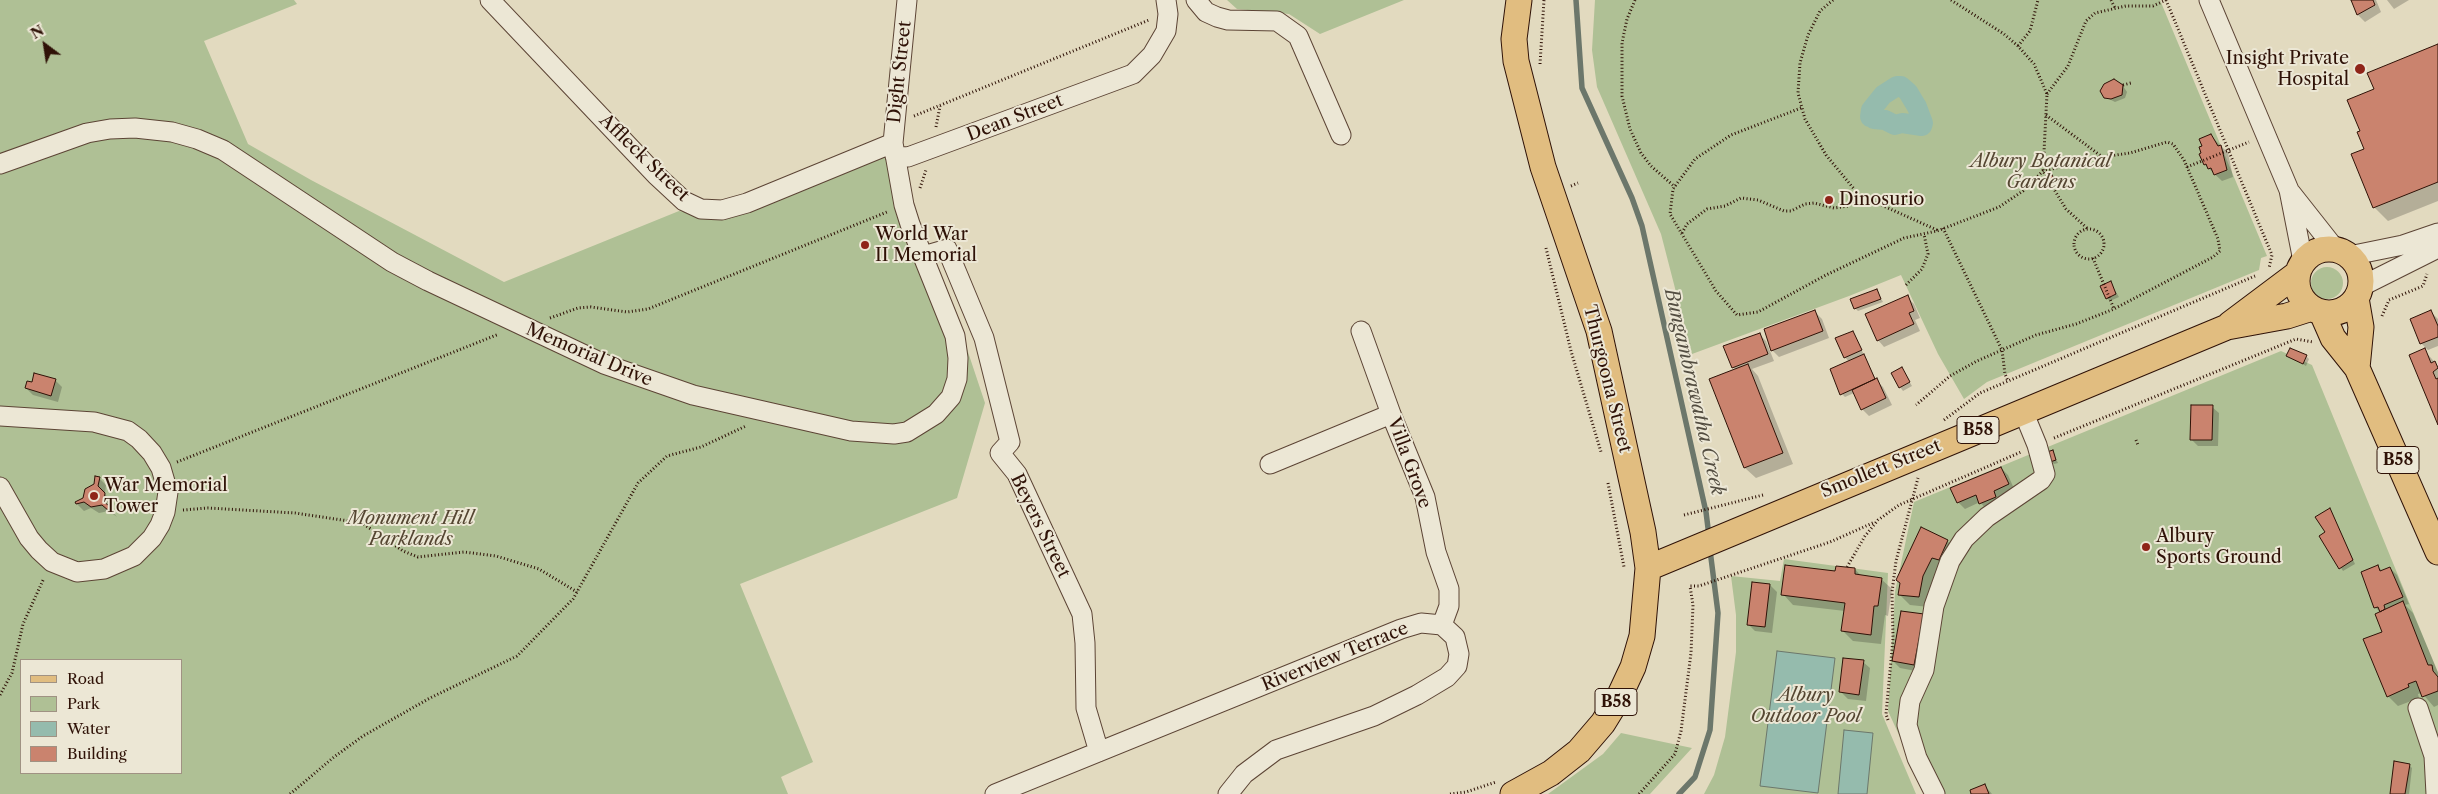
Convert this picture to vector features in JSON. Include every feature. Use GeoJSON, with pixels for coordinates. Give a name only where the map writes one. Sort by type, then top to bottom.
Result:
{"type":"FeatureCollection","features":[{"type":"Feature","properties":{"kind":"main road","name":"Thurgoona Street"},"geometry":{"type":"LineString","coordinates":[[1518,0],[1514,51],[1551,194],[1599,331],[1643,532],[1636,569]]}},
{"type":"Feature","properties":{"kind":"main road","name":"Thurgoona Street"},"geometry":{"type":"LineString","coordinates":[[1528,108],[1526,52],[1533,0]]}},
{"type":"Feature","properties":{"kind":"main road","name":"B58"},"geometry":{"type":"LineString","coordinates":[[2357,368],[2361,327],[2358,293],[2359,270],[2342,253],[2318,251],[2301,267],[2299,293],[2317,310],[2333,338],[2357,368],[2438,552]]}},
{"type":"Feature","properties":{"kind":"main road","name":"Smollett Street"},"geometry":{"type":"LineString","coordinates":[[2227,327],[2301,267]]}},
{"type":"Feature","properties":{"kind":"main road","name":"B58"},"geometry":{"type":"LineString","coordinates":[[2317,310],[2335,312],[2347,307],[2358,293]]}},
{"type":"Feature","properties":{"kind":"main road","name":"Smollett Street"},"geometry":{"type":"LineString","coordinates":[[1636,569],[1688,550],[2227,327],[2317,310]]}},
{"type":"Feature","properties":{"kind":"main road","name":"B58"},"geometry":{"type":"LineString","coordinates":[[1507,787],[1551,773],[1579,751],[1603,723],[1619,697],[1633,666],[1642,636],[1636,569]]}},
{"type":"Feature","properties":{"kind":"street","name":"Affleck Street"},"geometry":{"type":"LineString","coordinates":[[490,0],[656,175],[684,201],[701,209],[722,210],[747,203],[894,150]]}},
{"type":"Feature","properties":{"kind":"street","name":"Dight Street"},"geometry":{"type":"LineString","coordinates":[[894,150],[907,0]]}},
{"type":"Feature","properties":{"kind":"street"},"geometry":{"type":"LineString","coordinates":[[1196,0],[1206,12],[1217,17],[1228,20],[1277,22],[1298,36],[1341,135]]}},
{"type":"Feature","properties":{"kind":"street"},"geometry":{"type":"LineString","coordinates":[[2209,0],[2289,190],[2301,267]]}},
{"type":"Feature","properties":{"kind":"street","name":"Dean Street"},"geometry":{"type":"LineString","coordinates":[[894,150],[908,158],[1133,74],[1152,55],[1166,31],[1166,9]]}},
{"type":"Feature","properties":{"kind":"street","name":"Memorial Drive"},"geometry":{"type":"LineString","coordinates":[[0,164],[87,133],[110,129],[135,128],[172,132],[197,139],[223,150],[392,262],[428,282],[604,364],[693,396],[851,431],[894,434],[907,432],[936,414],[951,397],[957,379],[958,358],[955,336],[904,205],[894,150]]}},
{"type":"Feature","properties":{"kind":"street"},"geometry":{"type":"LineString","coordinates":[[2289,190],[2342,253],[2396,247],[2438,233]]}},
{"type":"Feature","properties":{"kind":"street"},"geometry":{"type":"LineString","coordinates":[[2358,293],[2438,248]]}},
{"type":"Feature","properties":{"kind":"street","name":"Beyers Street"},"geometry":{"type":"LineString","coordinates":[[923,256],[946,249],[984,338],[1010,442],[1000,453],[1017,474],[1082,614],[1085,643],[1086,708],[1100,752]]}},
{"type":"Feature","properties":{"kind":"street","name":"Villa Grove"},"geometry":{"type":"LineString","coordinates":[[1361,331],[1391,414],[1425,497],[1436,552],[1449,589],[1449,606],[1442,625]]}},
{"type":"Feature","properties":{"kind":"street"},"geometry":{"type":"LineString","coordinates":[[1935,794],[1916,758],[1907,725],[1910,701],[1924,670],[1934,606],[1950,561],[1964,539],[1987,517],[2043,477],[2044,474],[2037,445],[2023,411]]}},
{"type":"Feature","properties":{"kind":"street"},"geometry":{"type":"LineString","coordinates":[[1270,464],[1391,414]]}},
{"type":"Feature","properties":{"kind":"street"},"geometry":{"type":"LineString","coordinates":[[0,416],[94,422],[128,431],[139,439],[152,453],[161,468],[168,492],[165,512],[160,525],[134,556],[114,566],[93,572],[77,572],[52,562],[29,538],[0,487]]}},
{"type":"Feature","properties":{"kind":"street","name":"Riverview Terrace"},"geometry":{"type":"LineString","coordinates":[[995,794],[1401,629],[1421,623],[1442,625]]}},
{"type":"Feature","properties":{"kind":"street"},"geometry":{"type":"LineString","coordinates":[[1228,794],[1244,774],[1276,750],[1374,716],[1417,695],[1447,677],[1457,666],[1459,654],[1455,637],[1442,625]]}},
{"type":"Feature","properties":{"kind":"street"},"geometry":{"type":"LineString","coordinates":[[2418,708],[2434,756],[2436,794]]}},
{"type":"Feature","properties":{"kind":"path"},"geometry":{"type":"LineString","coordinates":[[1540,65],[1544,0]]}},
{"type":"Feature","properties":{"kind":"path"},"geometry":{"type":"LineString","coordinates":[[1634,0],[1627,19],[1622,43],[1622,96],[1630,129],[1641,153],[1651,166],[1675,187]]}},
{"type":"Feature","properties":{"kind":"path"},"geometry":{"type":"LineString","coordinates":[[1833,0],[1820,11],[1808,35],[1800,63],[1798,93],[1801,108],[1815,139],[1859,195],[1937,231]]}},
{"type":"Feature","properties":{"kind":"path"},"geometry":{"type":"LineString","coordinates":[[1951,0],[2018,46],[2034,64],[2047,94],[2043,171],[2066,209],[2088,229],[2097,231],[2104,243],[2101,252],[2093,258],[2079,255],[2074,246],[2079,233],[2088,229]]}},
{"type":"Feature","properties":{"kind":"path"},"geometry":{"type":"LineString","coordinates":[[2018,46],[2030,31],[2038,0]]}},
{"type":"Feature","properties":{"kind":"path"},"geometry":{"type":"LineString","coordinates":[[2111,0],[2115,8]]}},
{"type":"Feature","properties":{"kind":"path"},"geometry":{"type":"LineString","coordinates":[[1951,415],[1980,393],[2008,380],[2269,269],[2272,255],[2166,0],[2153,6],[2115,8],[2095,13],[2086,21],[2068,66],[2047,94]]}},
{"type":"Feature","properties":{"kind":"path"},"geometry":{"type":"LineString","coordinates":[[895,123],[1154,18],[1166,9]]}},
{"type":"Feature","properties":{"kind":"path"},"geometry":{"type":"LineString","coordinates":[[2124,86],[2131,83]]}},
{"type":"Feature","properties":{"kind":"path"},"geometry":{"type":"LineString","coordinates":[[546,319],[578,308],[591,307],[627,312],[648,309],[904,205],[917,198],[932,149],[940,106]]}},
{"type":"Feature","properties":{"kind":"path"},"geometry":{"type":"LineString","coordinates":[[1801,108],[1731,135],[1695,159],[1675,187],[1670,214],[1716,291],[1737,315],[1758,312],[1826,275],[1904,238],[1937,231],[1999,207],[2023,191],[2043,171],[2102,157],[2130,153],[2167,142],[2173,144],[2187,167],[2218,239],[2220,251],[2213,258],[2114,309],[2076,324],[2036,335],[2002,350],[1950,376],[1916,405]]}},
{"type":"Feature","properties":{"kind":"path"},"geometry":{"type":"LineString","coordinates":[[2046,115],[2102,157]]}},
{"type":"Feature","properties":{"kind":"path"},"geometry":{"type":"LineString","coordinates":[[2187,167],[2265,136]]}},
{"type":"Feature","properties":{"kind":"path"},"geometry":{"type":"LineString","coordinates":[[1682,232],[1687,224],[1707,209],[1725,206],[1741,198],[1758,200],[1784,211],[1791,211],[1805,204],[1814,203],[1834,208],[1848,206],[1859,195]]}},
{"type":"Feature","properties":{"kind":"path"},"geometry":{"type":"LineString","coordinates":[[1943,228],[2002,350],[2005,374],[2008,380]]}},
{"type":"Feature","properties":{"kind":"path"},"geometry":{"type":"LineString","coordinates":[[1906,285],[1922,269],[1928,254],[1924,234]]}},
{"type":"Feature","properties":{"kind":"path"},"geometry":{"type":"LineString","coordinates":[[1545,246],[1571,351],[1603,456]]}},
{"type":"Feature","properties":{"kind":"path"},"geometry":{"type":"LineString","coordinates":[[2093,258],[2114,309]]}},
{"type":"Feature","properties":{"kind":"path"},"geometry":{"type":"LineString","coordinates":[[2380,319],[2389,300],[2423,286]]}},
{"type":"Feature","properties":{"kind":"path"},"geometry":{"type":"LineString","coordinates":[[175,463],[496,336]]}},
{"type":"Feature","properties":{"kind":"path"},"geometry":{"type":"LineString","coordinates":[[1639,794],[1675,754],[1681,731],[1691,653],[1692,605],[1690,586],[1699,586],[1830,542],[1878,520],[1912,498],[2296,339],[2319,343]]}},
{"type":"Feature","properties":{"kind":"path"},"geometry":{"type":"LineString","coordinates":[[290,794],[363,736],[430,698],[517,656],[573,599],[638,483],[667,456],[701,447],[770,412]]}},
{"type":"Feature","properties":{"kind":"path"},"geometry":{"type":"LineString","coordinates":[[2136,440],[2138,445]]}},
{"type":"Feature","properties":{"kind":"path"},"geometry":{"type":"LineString","coordinates":[[1606,474],[1636,569]]}},
{"type":"Feature","properties":{"kind":"path"},"geometry":{"type":"LineString","coordinates":[[1889,722],[1886,714],[1893,639],[1892,592],[1896,561],[1912,498]]}},
{"type":"Feature","properties":{"kind":"path"},"geometry":{"type":"LineString","coordinates":[[1684,515],[1727,503]]}},
{"type":"Feature","properties":{"kind":"path"},"geometry":{"type":"LineString","coordinates":[[165,512],[208,508],[295,513],[362,523],[403,551],[418,557],[464,552],[496,556],[539,569],[577,592]]}},
{"type":"Feature","properties":{"kind":"path"},"geometry":{"type":"LineString","coordinates":[[1847,567],[1864,536],[1878,520]]}},
{"type":"Feature","properties":{"kind":"path"},"geometry":{"type":"LineString","coordinates":[[0,695],[12,674],[23,624],[52,562]]}},
{"type":"Feature","properties":{"kind":"path"},"geometry":{"type":"LineString","coordinates":[[1450,794],[1507,787]]}},
{"type":"Feature","properties":{"kind":"green space","name":"Monument Hill Parklands"},"geometry":{"type":"Polygon","coordinates":[[[0,0],[294,0],[297,4],[204,41],[248,144],[311,180],[504,282],[679,211],[702,215],[893,147],[902,220],[964,340],[985,403],[957,498],[740,584],[813,762],[781,777],[788,794],[0,794],[0,0]]]}},
{"type":"Feature","properties":{"kind":"green space"},"geometry":{"type":"Polygon","coordinates":[[[1227,0],[1404,0],[1320,34],[1289,14],[1237,9],[1227,0]]]}},
{"type":"Feature","properties":{"kind":"green space","name":"Albury Botanical Gardens"},"geometry":{"type":"Polygon","coordinates":[[[1595,0],[2160,0],[2267,256],[2261,258],[2259,270],[1987,382],[1964,399],[1938,354],[1901,275],[1692,354],[1661,234],[1597,87],[1592,50],[1595,0]]]}},
{"type":"Feature","properties":{"kind":"green space"},"geometry":{"type":"Polygon","coordinates":[[[2327,267],[2339,271],[2343,283],[2339,295],[2327,299],[2315,295],[2311,283],[2315,271],[2327,267]]]}},
{"type":"Feature","properties":{"kind":"green space","name":"Albury Sports Ground"},"geometry":{"type":"Polygon","coordinates":[[[2281,351],[2312,365],[2438,673],[2438,794],[1926,794],[1888,711],[1895,592],[1914,502],[2281,351]]]}},
{"type":"Feature","properties":{"kind":"green space","name":"Albury Outdoor Pool"},"geometry":{"type":"Polygon","coordinates":[[[1784,559],[1888,573],[1882,714],[1916,794],[1704,794],[1714,775],[1725,737],[1736,652],[1736,615],[1731,576],[1780,581],[1784,559]]]}},
{"type":"Feature","properties":{"kind":"green space"},"geometry":{"type":"Polygon","coordinates":[[[1621,733],[1692,748],[1650,794],[1548,794],[1603,754],[1621,733]]]}},
{"type":"Feature","properties":{"kind":"water"},"geometry":{"type":"Polygon","coordinates":[[[1777,651],[1835,658],[1818,793],[1760,786],[1777,651]]]}},
{"type":"Feature","properties":{"kind":"water"},"geometry":{"type":"Polygon","coordinates":[[[1844,730],[1873,733],[1867,794],[1838,794],[1844,730]]]}},
{"type":"Feature","properties":{"kind":"building"},"geometry":{"type":"Polygon","coordinates":[[[2351,0],[2373,0],[2375,5],[2357,15],[2351,0]]]}},
{"type":"Feature","properties":{"kind":"building"},"geometry":{"type":"Polygon","coordinates":[[[2438,44],[2438,182],[2373,208],[2351,154],[2364,149],[2357,132],[2360,131],[2347,100],[2374,89],[2367,73],[2438,44]]]}},
{"type":"Feature","properties":{"kind":"building"},"geometry":{"type":"Polygon","coordinates":[[[2114,79],[2123,85],[2122,95],[2111,99],[2104,98],[2100,91],[2104,84],[2114,79]]]}},
{"type":"Feature","properties":{"kind":"building"},"geometry":{"type":"Polygon","coordinates":[[[2211,134],[2218,146],[2221,145],[2227,170],[2214,175],[2211,168],[2208,169],[2206,164],[2204,165],[2199,154],[2201,153],[2199,147],[2202,146],[2199,139],[2211,134]]]}},
{"type":"Feature","properties":{"kind":"building"},"geometry":{"type":"Polygon","coordinates":[[[2052,175],[2056,182],[2048,187],[2044,180],[2052,175]]]}},
{"type":"Feature","properties":{"kind":"building"},"geometry":{"type":"Polygon","coordinates":[[[2111,281],[2116,294],[2106,299],[2100,286],[2111,281]]]}},
{"type":"Feature","properties":{"kind":"building"},"geometry":{"type":"Polygon","coordinates":[[[1877,289],[1881,299],[1854,309],[1850,299],[1877,289]]]}},
{"type":"Feature","properties":{"kind":"building"},"geometry":{"type":"Polygon","coordinates":[[[1908,295],[1914,311],[1909,313],[1914,324],[1877,341],[1865,314],[1908,295]]]}},
{"type":"Feature","properties":{"kind":"building"},"geometry":{"type":"Polygon","coordinates":[[[1815,310],[1823,331],[1771,351],[1764,329],[1815,310]]]}},
{"type":"Feature","properties":{"kind":"building"},"geometry":{"type":"Polygon","coordinates":[[[2431,310],[2438,326],[2438,337],[2420,344],[2410,319],[2431,310]]]}},
{"type":"Feature","properties":{"kind":"building"},"geometry":{"type":"Polygon","coordinates":[[[1853,331],[1862,350],[1844,358],[1835,338],[1853,331]]]}},
{"type":"Feature","properties":{"kind":"building"},"geometry":{"type":"Polygon","coordinates":[[[1760,333],[1768,354],[1732,368],[1723,346],[1760,333]]]}},
{"type":"Feature","properties":{"kind":"building"},"geometry":{"type":"Polygon","coordinates":[[[2290,348],[2307,355],[2303,364],[2286,356],[2290,348]]]}},
{"type":"Feature","properties":{"kind":"building"},"geometry":{"type":"Polygon","coordinates":[[[2425,348],[2431,363],[2435,361],[2438,368],[2433,372],[2436,379],[2438,378],[2438,425],[2409,355],[2425,348]]]}},
{"type":"Feature","properties":{"kind":"building"},"geometry":{"type":"Polygon","coordinates":[[[1864,354],[1875,379],[1840,395],[1830,369],[1864,354]]]}},
{"type":"Feature","properties":{"kind":"building"},"geometry":{"type":"Polygon","coordinates":[[[1748,364],[1783,453],[1744,468],[1709,379],[1748,364]]]}},
{"type":"Feature","properties":{"kind":"building"},"geometry":{"type":"Polygon","coordinates":[[[1902,367],[1910,382],[1899,388],[1891,373],[1902,367]]]}},
{"type":"Feature","properties":{"kind":"building"},"geometry":{"type":"Polygon","coordinates":[[[34,373],[56,379],[51,396],[25,388],[27,381],[32,382],[34,373]]]}},
{"type":"Feature","properties":{"kind":"building"},"geometry":{"type":"Polygon","coordinates":[[[1877,378],[1886,398],[1861,410],[1852,390],[1877,378]]]}},
{"type":"Feature","properties":{"kind":"building"},"geometry":{"type":"Polygon","coordinates":[[[2191,405],[2213,405],[2212,440],[2190,440],[2191,405]]]}},
{"type":"Feature","properties":{"kind":"building"},"geometry":{"type":"Polygon","coordinates":[[[2053,450],[2056,460],[2050,462],[2047,452],[2053,450]]]}},
{"type":"Feature","properties":{"kind":"building"},"geometry":{"type":"Polygon","coordinates":[[[2001,467],[2009,484],[1994,491],[1996,497],[1979,504],[1976,495],[1957,503],[1950,488],[2001,467]]]}},
{"type":"Feature","properties":{"kind":"building","name":"War Memorial Tower"},"geometry":{"type":"Polygon","coordinates":[[[95,476],[100,477],[98,486],[105,493],[104,502],[112,508],[109,511],[102,505],[91,507],[84,502],[76,504],[75,502],[83,498],[85,489],[94,484],[95,476]]]}},
{"type":"Feature","properties":{"kind":"building"},"geometry":{"type":"Polygon","coordinates":[[[2330,508],[2353,560],[2339,569],[2319,536],[2325,532],[2315,517],[2330,508]]]}},
{"type":"Feature","properties":{"kind":"building"},"geometry":{"type":"Polygon","coordinates":[[[1921,527],[1948,540],[1939,560],[1932,558],[1923,576],[1919,597],[1898,595],[1900,583],[1896,580],[1921,527]]]}},
{"type":"Feature","properties":{"kind":"building"},"geometry":{"type":"Polygon","coordinates":[[[1785,565],[1835,571],[1836,566],[1855,568],[1855,574],[1882,578],[1878,606],[1874,606],[1871,635],[1841,631],[1845,603],[1781,595],[1785,565]]]}},
{"type":"Feature","properties":{"kind":"building"},"geometry":{"type":"Polygon","coordinates":[[[2378,565],[2380,571],[2390,567],[2403,597],[2384,605],[2385,609],[2380,612],[2378,607],[2374,608],[2361,572],[2378,565]]]}},
{"type":"Feature","properties":{"kind":"building"},"geometry":{"type":"Polygon","coordinates":[[[1752,582],[1770,584],[1765,627],[1747,625],[1752,582]]]}},
{"type":"Feature","properties":{"kind":"building"},"geometry":{"type":"Polygon","coordinates":[[[2403,601],[2428,665],[2432,665],[2433,671],[2438,677],[2438,691],[2422,697],[2416,681],[2408,684],[2409,687],[2387,697],[2363,639],[2382,632],[2375,614],[2403,601]]]}},
{"type":"Feature","properties":{"kind":"building"},"geometry":{"type":"Polygon","coordinates":[[[1901,611],[1924,614],[1914,665],[1892,661],[1901,611]]]}},
{"type":"Feature","properties":{"kind":"building"},"geometry":{"type":"Polygon","coordinates":[[[1843,658],[1864,660],[1859,695],[1839,692],[1843,658]]]}},
{"type":"Feature","properties":{"kind":"building"},"geometry":{"type":"Polygon","coordinates":[[[2394,761],[2410,764],[2405,794],[2390,794],[2394,761]]]}},
{"type":"Feature","properties":{"kind":"building"},"geometry":{"type":"Polygon","coordinates":[[[1985,784],[1989,794],[1971,794],[1970,790],[1985,784]]]}},
{"type":"Feature","properties":{"kind":"waterway","name":"Bungambrawatha Creek"},"geometry":{"type":"LineString","coordinates":[[1576,0],[1582,88],[1632,198],[1642,226],[1706,512],[1709,536]]}},
{"type":"Feature","properties":{"kind":"waterway"},"geometry":{"type":"LineString","coordinates":[[1870,117],[1871,110],[1883,95],[1897,86],[1901,86],[1908,92],[1917,107],[1923,123],[1922,126],[1902,123],[1895,125],[1885,120],[1874,119]]}},
{"type":"Feature","properties":{"kind":"waterway","name":"Bungambrawatha Creek"},"geometry":{"type":"LineString","coordinates":[[1679,794],[1695,777],[1710,730],[1718,613],[1710,550]]}},
{"type":"Feature","properties":{"kind":"place","name":"Insight Private Hospital"},"geometry":{"type":"Point","coordinates":[2360,69]}},
{"type":"Feature","properties":{"kind":"place","name":"Dinosurio"},"geometry":{"type":"Point","coordinates":[1829,200]}},
{"type":"Feature","properties":{"kind":"place","name":"World War II Memorial"},"geometry":{"type":"Point","coordinates":[865,245]}},
{"type":"Feature","properties":{"kind":"place","name":"War Memorial Tower"},"geometry":{"type":"Point","coordinates":[94,496]}},
{"type":"Feature","properties":{"kind":"place","name":"Albury Sports Ground"},"geometry":{"type":"Point","coordinates":[2146,547]}}]}
